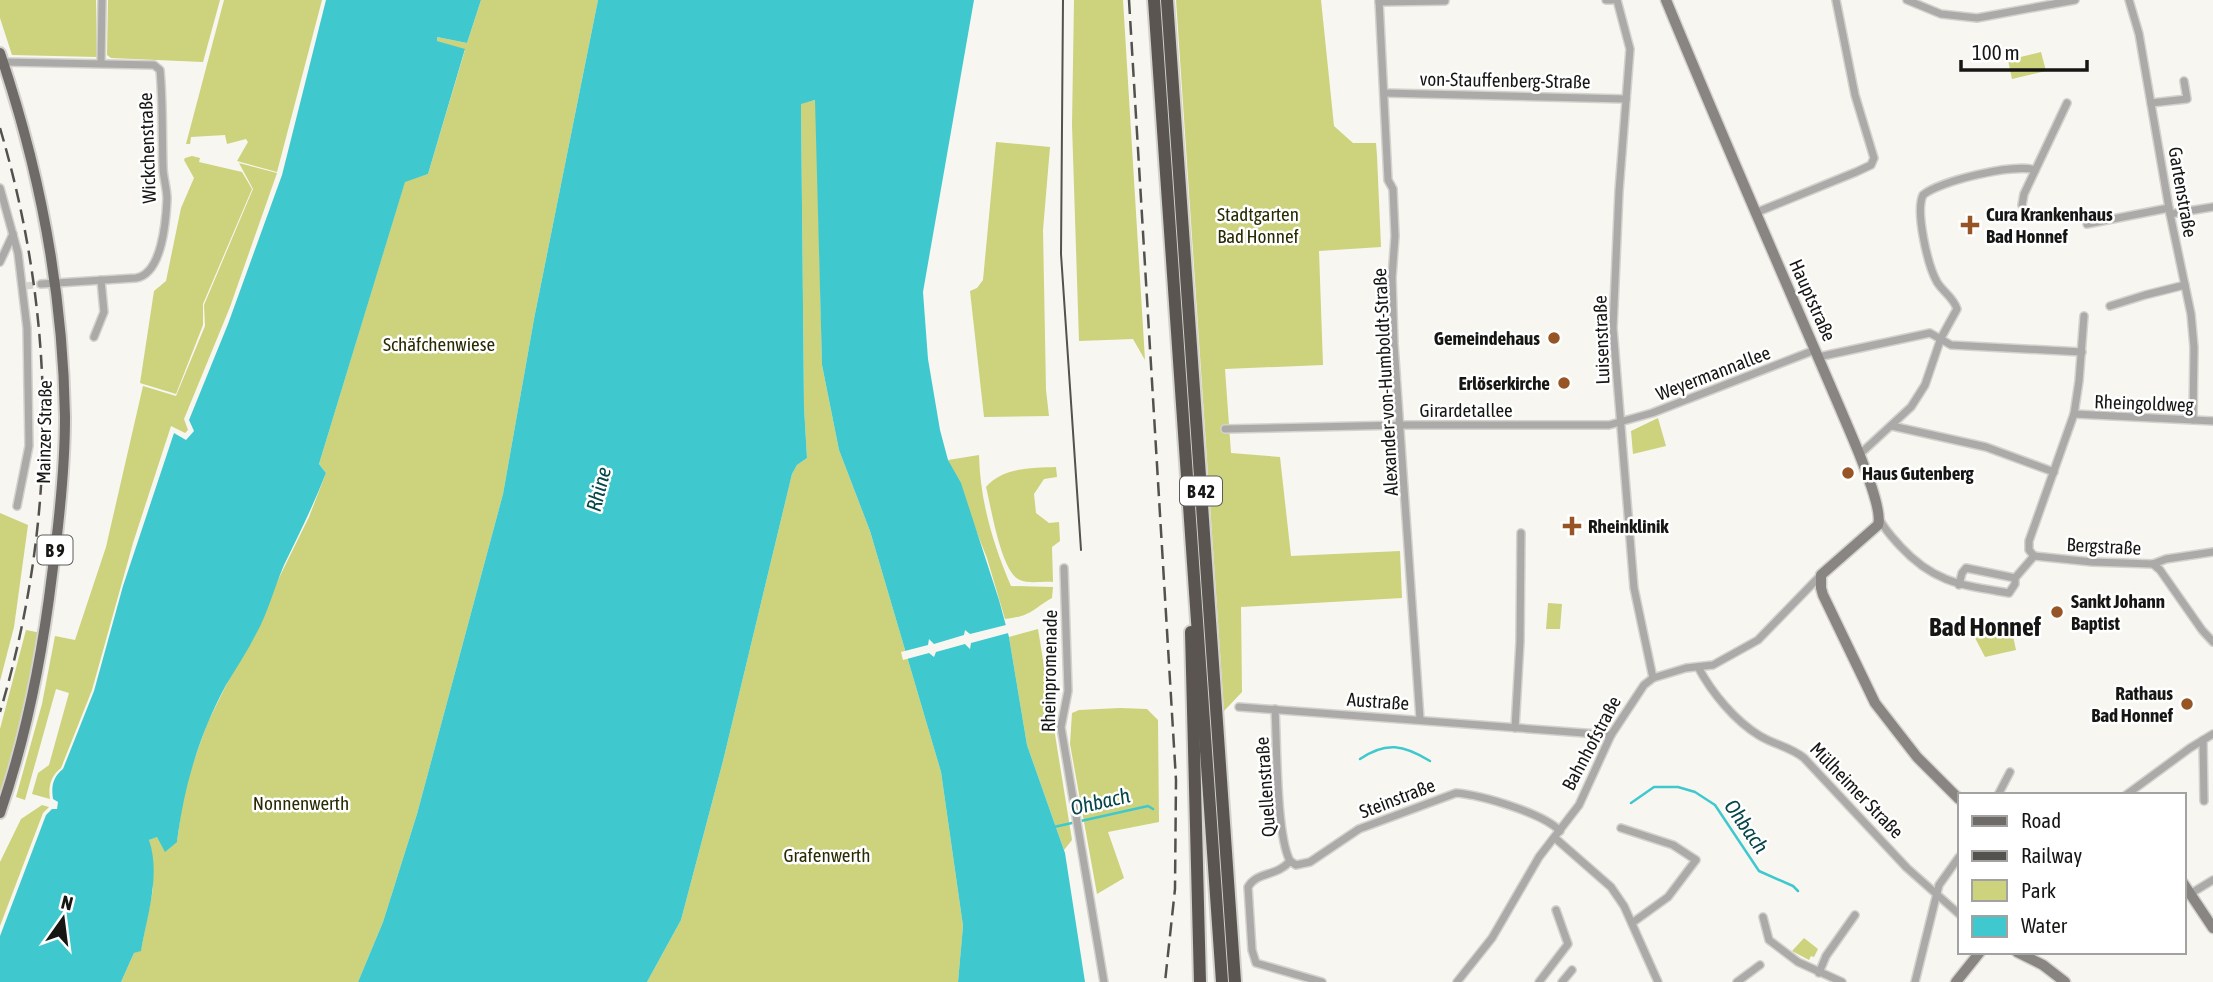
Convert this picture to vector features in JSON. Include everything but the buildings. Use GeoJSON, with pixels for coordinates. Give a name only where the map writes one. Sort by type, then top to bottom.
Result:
{"type":"FeatureCollection","features":[{"type":"Feature","properties":{"kind":"highway","name":"B 42"},"geometry":{"type":"LineString","coordinates":[[1154,0],[1222,982]]}},
{"type":"Feature","properties":{"kind":"highway","name":"B 42"},"geometry":{"type":"LineString","coordinates":[[1167,0],[1235,982]]}},
{"type":"Feature","properties":{"kind":"highway"},"geometry":{"type":"LineString","coordinates":[[1195,576],[1191,595],[1191,689],[1200,982]]}},
{"type":"Feature","properties":{"kind":"main road","name":"Hauptstraße"},"geometry":{"type":"LineString","coordinates":[[1666,0],[1860,454],[1880,520]]}},
{"type":"Feature","properties":{"kind":"main road","name":"Mainzer Straße"},"geometry":{"type":"LineString","coordinates":[[0,813],[33,700],[44,640],[59,522],[65,418],[55,282],[43,206],[30,150],[1,58]]}},
{"type":"Feature","properties":{"kind":"main road"},"geometry":{"type":"LineString","coordinates":[[1880,520],[1874,529],[1821,575],[1815,587],[1875,703],[1917,757],[1958,798]]}},
{"type":"Feature","properties":{"kind":"main road"},"geometry":{"type":"LineString","coordinates":[[2185,886],[2213,928]]}},
{"type":"Feature","properties":{"kind":"main road"},"geometry":{"type":"LineString","coordinates":[[1956,982],[1978,954]]}},
{"type":"Feature","properties":{"kind":"main road"},"geometry":{"type":"LineString","coordinates":[[2021,954],[2043,965],[2065,982]]}},
{"type":"Feature","properties":{"kind":"street"},"geometry":{"type":"LineString","coordinates":[[1,58],[101,63],[102,0]]}},
{"type":"Feature","properties":{"kind":"street"},"geometry":{"type":"LineString","coordinates":[[1606,0],[1612,0]]}},
{"type":"Feature","properties":{"kind":"street","name":"Luisenstraße"},"geometry":{"type":"LineString","coordinates":[[1618,0],[1630,48],[1619,191],[1613,328],[1634,588],[1653,678]]}},
{"type":"Feature","properties":{"kind":"street"},"geometry":{"type":"LineString","coordinates":[[1755,213],[1856,172],[1871,165],[1874,158],[1855,95],[1836,0]]}},
{"type":"Feature","properties":{"kind":"street"},"geometry":{"type":"LineString","coordinates":[[1907,0],[1924,3],[1941,14],[1977,18],[2075,0]]}},
{"type":"Feature","properties":{"kind":"street","name":"Gartenstraße"},"geometry":{"type":"LineString","coordinates":[[2129,0],[2139,34],[2169,211],[2185,285],[2194,347],[2193,420]]}},
{"type":"Feature","properties":{"kind":"street","name":"Alexander-von-Humboldt-Straße"},"geometry":{"type":"LineString","coordinates":[[1420,719],[1392,291],[1395,236],[1393,189],[1388,180],[1379,1],[1445,1]]}},
{"type":"Feature","properties":{"kind":"street","name":"Wickchenstraße"},"geometry":{"type":"LineString","coordinates":[[41,284],[142,278],[152,270],[158,256],[167,198],[163,167],[163,102],[159,67],[101,63]]}},
{"type":"Feature","properties":{"kind":"street"},"geometry":{"type":"LineString","coordinates":[[2151,103],[2187,99],[2183,81]]}},
{"type":"Feature","properties":{"kind":"street","name":"von-Stauffenberg-Straße"},"geometry":{"type":"LineString","coordinates":[[1384,93],[1626,99]]}},
{"type":"Feature","properties":{"kind":"street"},"geometry":{"type":"LineString","coordinates":[[2022,205],[2024,194],[2067,103]]}},
{"type":"Feature","properties":{"kind":"street"},"geometry":{"type":"LineString","coordinates":[[1860,454],[1911,407],[1925,385],[1941,338],[1957,309],[1956,304],[1940,287],[1930,267],[1920,206],[1923,195],[1931,189],[1973,175],[2026,168],[2035,170]]}},
{"type":"Feature","properties":{"kind":"street"},"geometry":{"type":"LineString","coordinates":[[0,188],[14,233],[24,286],[27,328],[29,436],[17,506]]}},
{"type":"Feature","properties":{"kind":"street"},"geometry":{"type":"LineString","coordinates":[[2087,224],[2213,207]]}},
{"type":"Feature","properties":{"kind":"street"},"geometry":{"type":"LineString","coordinates":[[0,262],[14,233]]}},
{"type":"Feature","properties":{"kind":"street"},"geometry":{"type":"LineString","coordinates":[[94,337],[104,312],[101,279]]}},
{"type":"Feature","properties":{"kind":"street"},"geometry":{"type":"LineString","coordinates":[[2109,306],[2185,285]]}},
{"type":"Feature","properties":{"kind":"street"},"geometry":{"type":"LineString","coordinates":[[1959,584],[1966,568],[2015,578],[2034,556],[2029,551],[2029,541],[2074,414],[2084,316]]}},
{"type":"Feature","properties":{"kind":"street","name":"Weyermannallee"},"geometry":{"type":"LineString","coordinates":[[1622,423],[1817,353],[1927,333],[1951,345],[2082,352]]}},
{"type":"Feature","properties":{"kind":"street","name":"Rheingoldweg"},"geometry":{"type":"LineString","coordinates":[[2074,414],[2213,421]]}},
{"type":"Feature","properties":{"kind":"street","name":"Girardetallee"},"geometry":{"type":"LineString","coordinates":[[1225,429],[1622,423]]}},
{"type":"Feature","properties":{"kind":"street"},"geometry":{"type":"LineString","coordinates":[[1892,426],[1986,447],[2054,472]]}},
{"type":"Feature","properties":{"kind":"street","name":"Hauptstraße"},"geometry":{"type":"LineString","coordinates":[[1880,520],[1885,529],[1922,568],[1959,584],[2009,593],[2015,584],[2015,578]]}},
{"type":"Feature","properties":{"kind":"street"},"geometry":{"type":"LineString","coordinates":[[1515,728],[1520,642],[1521,533]]}},
{"type":"Feature","properties":{"kind":"street","name":"Bergstraße"},"geometry":{"type":"LineString","coordinates":[[2034,556],[2153,564],[2166,559],[2213,552]]}},
{"type":"Feature","properties":{"kind":"street"},"geometry":{"type":"LineString","coordinates":[[2153,564],[2160,569],[2213,642]]}},
{"type":"Feature","properties":{"kind":"street","name":"Rheinpromenade"},"geometry":{"type":"LineString","coordinates":[[1064,568],[1068,691],[1061,727],[1104,982]]}},
{"type":"Feature","properties":{"kind":"street"},"geometry":{"type":"LineString","coordinates":[[1653,678],[1686,668],[1713,665],[1758,640],[1815,587]]}},
{"type":"Feature","properties":{"kind":"street","name":"Mülheimer Straße"},"geometry":{"type":"LineString","coordinates":[[1698,667],[1706,683],[1741,722],[1761,737],[1795,751],[1804,758],[1907,868],[1958,913]]}},
{"type":"Feature","properties":{"kind":"street","name":"Bahnhofstraße"},"geometry":{"type":"LineString","coordinates":[[1457,982],[1492,938],[1539,857],[1579,805],[1611,735],[1636,696],[1653,678]]}},
{"type":"Feature","properties":{"kind":"street","name":"Austraße"},"geometry":{"type":"LineString","coordinates":[[1239,707],[1611,735]]}},
{"type":"Feature","properties":{"kind":"street","name":"Quellenstraße"},"geometry":{"type":"LineString","coordinates":[[1275,709],[1280,810],[1290,861]]}},
{"type":"Feature","properties":{"kind":"street"},"geometry":{"type":"LineString","coordinates":[[2129,793],[2213,734]]}},
{"type":"Feature","properties":{"kind":"street"},"geometry":{"type":"LineString","coordinates":[[2203,740],[2204,801]]}},
{"type":"Feature","properties":{"kind":"street"},"geometry":{"type":"LineString","coordinates":[[1999,793],[2010,772]]}},
{"type":"Feature","properties":{"kind":"street","name":"Steinstraße"},"geometry":{"type":"LineString","coordinates":[[1322,982],[1256,963],[1252,950],[1248,887],[1258,877],[1278,872],[1290,861],[1296,864],[1310,862],[1359,829],[1455,793],[1471,794],[1545,820],[1611,887],[1625,906],[1658,982]]}},
{"type":"Feature","properties":{"kind":"street"},"geometry":{"type":"LineString","coordinates":[[1620,828],[1673,845],[1696,860],[1668,897],[1632,923]]}},
{"type":"Feature","properties":{"kind":"street"},"geometry":{"type":"LineString","coordinates":[[1914,982],[1935,895],[1958,858]]}},
{"type":"Feature","properties":{"kind":"street"},"geometry":{"type":"LineString","coordinates":[[2190,894],[2213,880]]}},
{"type":"Feature","properties":{"kind":"street"},"geometry":{"type":"LineString","coordinates":[[1539,982],[1568,944],[1556,910]]}},
{"type":"Feature","properties":{"kind":"street"},"geometry":{"type":"LineString","coordinates":[[1819,972],[1826,956],[1855,915]]}},
{"type":"Feature","properties":{"kind":"street"},"geometry":{"type":"LineString","coordinates":[[1763,917],[1769,940],[1798,962],[1842,982]]}},
{"type":"Feature","properties":{"kind":"street"},"geometry":{"type":"LineString","coordinates":[[1737,982],[1760,965]]}},
{"type":"Feature","properties":{"kind":"street"},"geometry":{"type":"LineString","coordinates":[[1562,982],[1572,970]]}},
{"type":"Feature","properties":{"kind":"green space"},"geometry":{"type":"Polygon","coordinates":[[[0,0],[96,0],[97,57],[12,55],[0,18],[0,0]]]}},
{"type":"Feature","properties":{"kind":"green space"},"geometry":{"type":"Polygon","coordinates":[[[108,0],[220,0],[203,62],[111,58],[107,55],[108,0]]]}},
{"type":"Feature","properties":{"kind":"green space"},"geometry":{"type":"Polygon","coordinates":[[[224,0],[322,0],[277,172],[237,161],[248,142],[246,139],[227,144],[225,135],[191,137],[190,144],[186,144],[224,0]]]}},
{"type":"Feature","properties":{"kind":"green space","name":"Nonnenwerth"},"geometry":{"type":"Polygon","coordinates":[[[481,0],[598,0],[534,319],[503,494],[417,814],[383,922],[358,982],[121,982],[134,953],[141,950],[153,889],[149,840],[156,837],[177,842],[182,804],[207,724],[309,517],[326,473],[319,464],[405,181],[428,174],[465,50],[436,41],[437,37],[467,43],[481,0]]]}},
{"type":"Feature","properties":{"kind":"green space"},"geometry":{"type":"Polygon","coordinates":[[[1074,0],[1123,0],[1145,360],[1133,339],[1079,341],[1072,125],[1074,0]]]}},
{"type":"Feature","properties":{"kind":"green space","name":"Stadtgarten Bad Honnef"},"geometry":{"type":"Polygon","coordinates":[[[1176,0],[1321,0],[1334,126],[1353,143],[1376,143],[1377,156],[1381,247],[1319,251],[1323,365],[1225,369],[1231,453],[1280,457],[1291,556],[1400,551],[1402,598],[1241,607],[1242,692],[1224,711],[1176,0]]]}},
{"type":"Feature","properties":{"kind":"green space"},"geometry":{"type":"Polygon","coordinates":[[[2041,52],[2046,71],[2012,79],[2008,60],[2041,52]]]}},
{"type":"Feature","properties":{"kind":"green space","name":"Grafenwerth"},"geometry":{"type":"Polygon","coordinates":[[[816,100],[822,365],[839,450],[870,531],[941,772],[963,926],[958,982],[647,982],[681,920],[723,761],[792,474],[797,465],[807,458],[804,407],[801,103],[816,100]]]}},
{"type":"Feature","properties":{"kind":"green space"},"geometry":{"type":"Polygon","coordinates":[[[996,142],[1050,147],[1043,230],[1046,390],[1049,416],[984,417],[970,291],[977,288],[983,280],[996,142]]]}},
{"type":"Feature","properties":{"kind":"green space"},"geometry":{"type":"Polygon","coordinates":[[[192,156],[200,158],[199,162],[242,172],[252,189],[203,304],[203,325],[176,394],[140,383],[154,291],[166,281],[181,208],[194,178],[184,160],[192,156]]]}},
{"type":"Feature","properties":{"kind":"green space"},"geometry":{"type":"Polygon","coordinates":[[[239,163],[277,173],[230,307],[184,419],[188,430],[185,433],[171,426],[133,543],[92,690],[61,768],[51,782],[50,799],[32,794],[38,773],[49,765],[69,693],[56,689],[25,800],[16,797],[42,704],[55,636],[75,640],[106,547],[143,386],[176,396],[205,326],[204,305],[253,189],[239,163]]]}},
{"type":"Feature","properties":{"kind":"green space"},"geometry":{"type":"Polygon","coordinates":[[[1658,418],[1666,446],[1633,454],[1631,431],[1658,418]]]}},
{"type":"Feature","properties":{"kind":"green space"},"geometry":{"type":"Polygon","coordinates":[[[979,455],[989,522],[1011,586],[1053,587],[1052,598],[1021,616],[1005,619],[987,558],[948,460],[979,455]]]}},
{"type":"Feature","properties":{"kind":"green space"},"geometry":{"type":"Polygon","coordinates":[[[1056,467],[1057,477],[1044,479],[1034,494],[1036,513],[1049,523],[1059,522],[1060,541],[1052,547],[1053,582],[1023,581],[1013,575],[1002,553],[986,487],[1009,472],[1056,467]]]}},
{"type":"Feature","properties":{"kind":"green space"},"geometry":{"type":"Polygon","coordinates":[[[0,513],[28,525],[14,627],[0,681],[0,513]]]}},
{"type":"Feature","properties":{"kind":"green space"},"geometry":{"type":"Polygon","coordinates":[[[1548,603],[1562,604],[1560,629],[1546,629],[1548,603]]]}},
{"type":"Feature","properties":{"kind":"green space"},"geometry":{"type":"Polygon","coordinates":[[[2010,622],[2016,650],[1985,657],[1973,634],[1990,631],[1994,624],[2010,622]]]}},
{"type":"Feature","properties":{"kind":"green space"},"geometry":{"type":"Polygon","coordinates":[[[1038,629],[1072,840],[1064,850],[1027,745],[1009,637],[1038,629]]]}},
{"type":"Feature","properties":{"kind":"green space"},"geometry":{"type":"Polygon","coordinates":[[[26,630],[41,633],[29,700],[0,794],[0,729],[26,630]]]}},
{"type":"Feature","properties":{"kind":"green space"},"geometry":{"type":"Polygon","coordinates":[[[1147,709],[1158,720],[1159,822],[1108,832],[1124,878],[1097,894],[1070,744],[1072,713],[1079,710],[1147,709]]]}},
{"type":"Feature","properties":{"kind":"green space"},"geometry":{"type":"Polygon","coordinates":[[[42,805],[49,807],[43,813],[0,926],[0,862],[21,819],[42,805]]]}},
{"type":"Feature","properties":{"kind":"green space"},"geometry":{"type":"Polygon","coordinates":[[[1804,938],[1818,949],[1809,960],[1792,951],[1804,938]]]}},
{"type":"Feature","properties":{"kind":"water"},"geometry":{"type":"Polygon","coordinates":[[[326,0],[481,0],[467,43],[437,37],[437,41],[465,49],[428,174],[405,182],[319,464],[326,473],[284,565],[260,626],[226,685],[200,742],[188,781],[177,842],[165,852],[157,837],[149,840],[154,867],[153,881],[141,951],[134,953],[121,982],[0,982],[0,936],[46,815],[52,809],[57,809],[58,802],[53,799],[52,790],[54,782],[63,769],[94,691],[123,586],[174,433],[186,440],[194,431],[189,420],[228,324],[282,175],[326,0]]]}},
{"type":"Feature","properties":{"kind":"water","name":"Rhine"},"geometry":{"type":"Polygon","coordinates":[[[598,0],[974,0],[923,292],[928,359],[948,460],[961,483],[1009,637],[1027,745],[1065,853],[1085,982],[958,982],[963,926],[941,772],[870,531],[839,450],[822,365],[815,100],[801,104],[804,407],[807,458],[797,465],[792,474],[723,761],[681,920],[647,982],[358,982],[383,922],[417,814],[503,494],[534,319],[598,0]]]}},
{"type":"Feature","properties":{"kind":"pier"},"geometry":{"type":"Polygon","coordinates":[[[1010,624],[1012,632],[971,643],[970,649],[965,644],[936,652],[934,657],[929,653],[903,660],[901,652],[928,645],[929,639],[934,644],[964,635],[965,630],[970,634],[1010,624]]]}},
{"type":"Feature","properties":{"kind":"waterway","name":"Ohbach"},"geometry":{"type":"LineString","coordinates":[[1360,759],[1378,749],[1395,747],[1412,751],[1430,761]]}},
{"type":"Feature","properties":{"kind":"waterway","name":"Ohbach"},"geometry":{"type":"LineString","coordinates":[[1631,803],[1654,787],[1678,787],[1695,792],[1715,805],[1759,871],[1793,886],[1798,891]]}},
{"type":"Feature","properties":{"kind":"waterway","name":"Ohbach"},"geometry":{"type":"LineString","coordinates":[[1052,825],[1054,827],[1148,806],[1153,809]]}},
{"type":"Feature","properties":{"kind":"tunnel"},"geometry":{"type":"LineString","coordinates":[[26,286],[41,284]]}},
{"type":"Feature","properties":{"kind":"tram line"},"geometry":{"type":"LineString","coordinates":[[1063,0],[1061,254],[1081,550]]}},
{"type":"Feature","properties":{"kind":"railway"},"geometry":{"type":"LineString","coordinates":[[1129,0],[1176,780],[1175,889],[1165,982]]}},
{"type":"Feature","properties":{"kind":"railway"},"geometry":{"type":"LineString","coordinates":[[0,128],[19,201],[32,274],[40,347],[43,420],[41,493],[32,566],[19,639],[0,712]]}},
{"type":"Feature","properties":{"kind":"place","name":"Cura Krankenhaus Bad Honnef"},"geometry":{"type":"Point","coordinates":[1970,225]}},
{"type":"Feature","properties":{"kind":"place","name":"Gemeindehaus"},"geometry":{"type":"Point","coordinates":[1554,338]}},
{"type":"Feature","properties":{"kind":"place","name":"Erlöserkirche"},"geometry":{"type":"Point","coordinates":[1564,383]}},
{"type":"Feature","properties":{"kind":"place","name":"Haus Gutenberg"},"geometry":{"type":"Point","coordinates":[1848,473]}},
{"type":"Feature","properties":{"kind":"place","name":"Rheinklinik"},"geometry":{"type":"Point","coordinates":[1572,526]}},
{"type":"Feature","properties":{"kind":"place","name":"Sankt Johann Baptist"},"geometry":{"type":"Point","coordinates":[2057,612]}},
{"type":"Feature","properties":{"kind":"place","name":"Rathaus Bad Honnef"},"geometry":{"type":"Point","coordinates":[2187,704]}},
{"type":"Feature","properties":{"kind":"district","name":"Bad Honnef"},"geometry":{"type":"Point","coordinates":[1985,627]}},
{"type":"Feature","properties":{"kind":"park label","name":"Schäfchenwiese"},"geometry":{"type":"Point","coordinates":[439,344]}}]}
